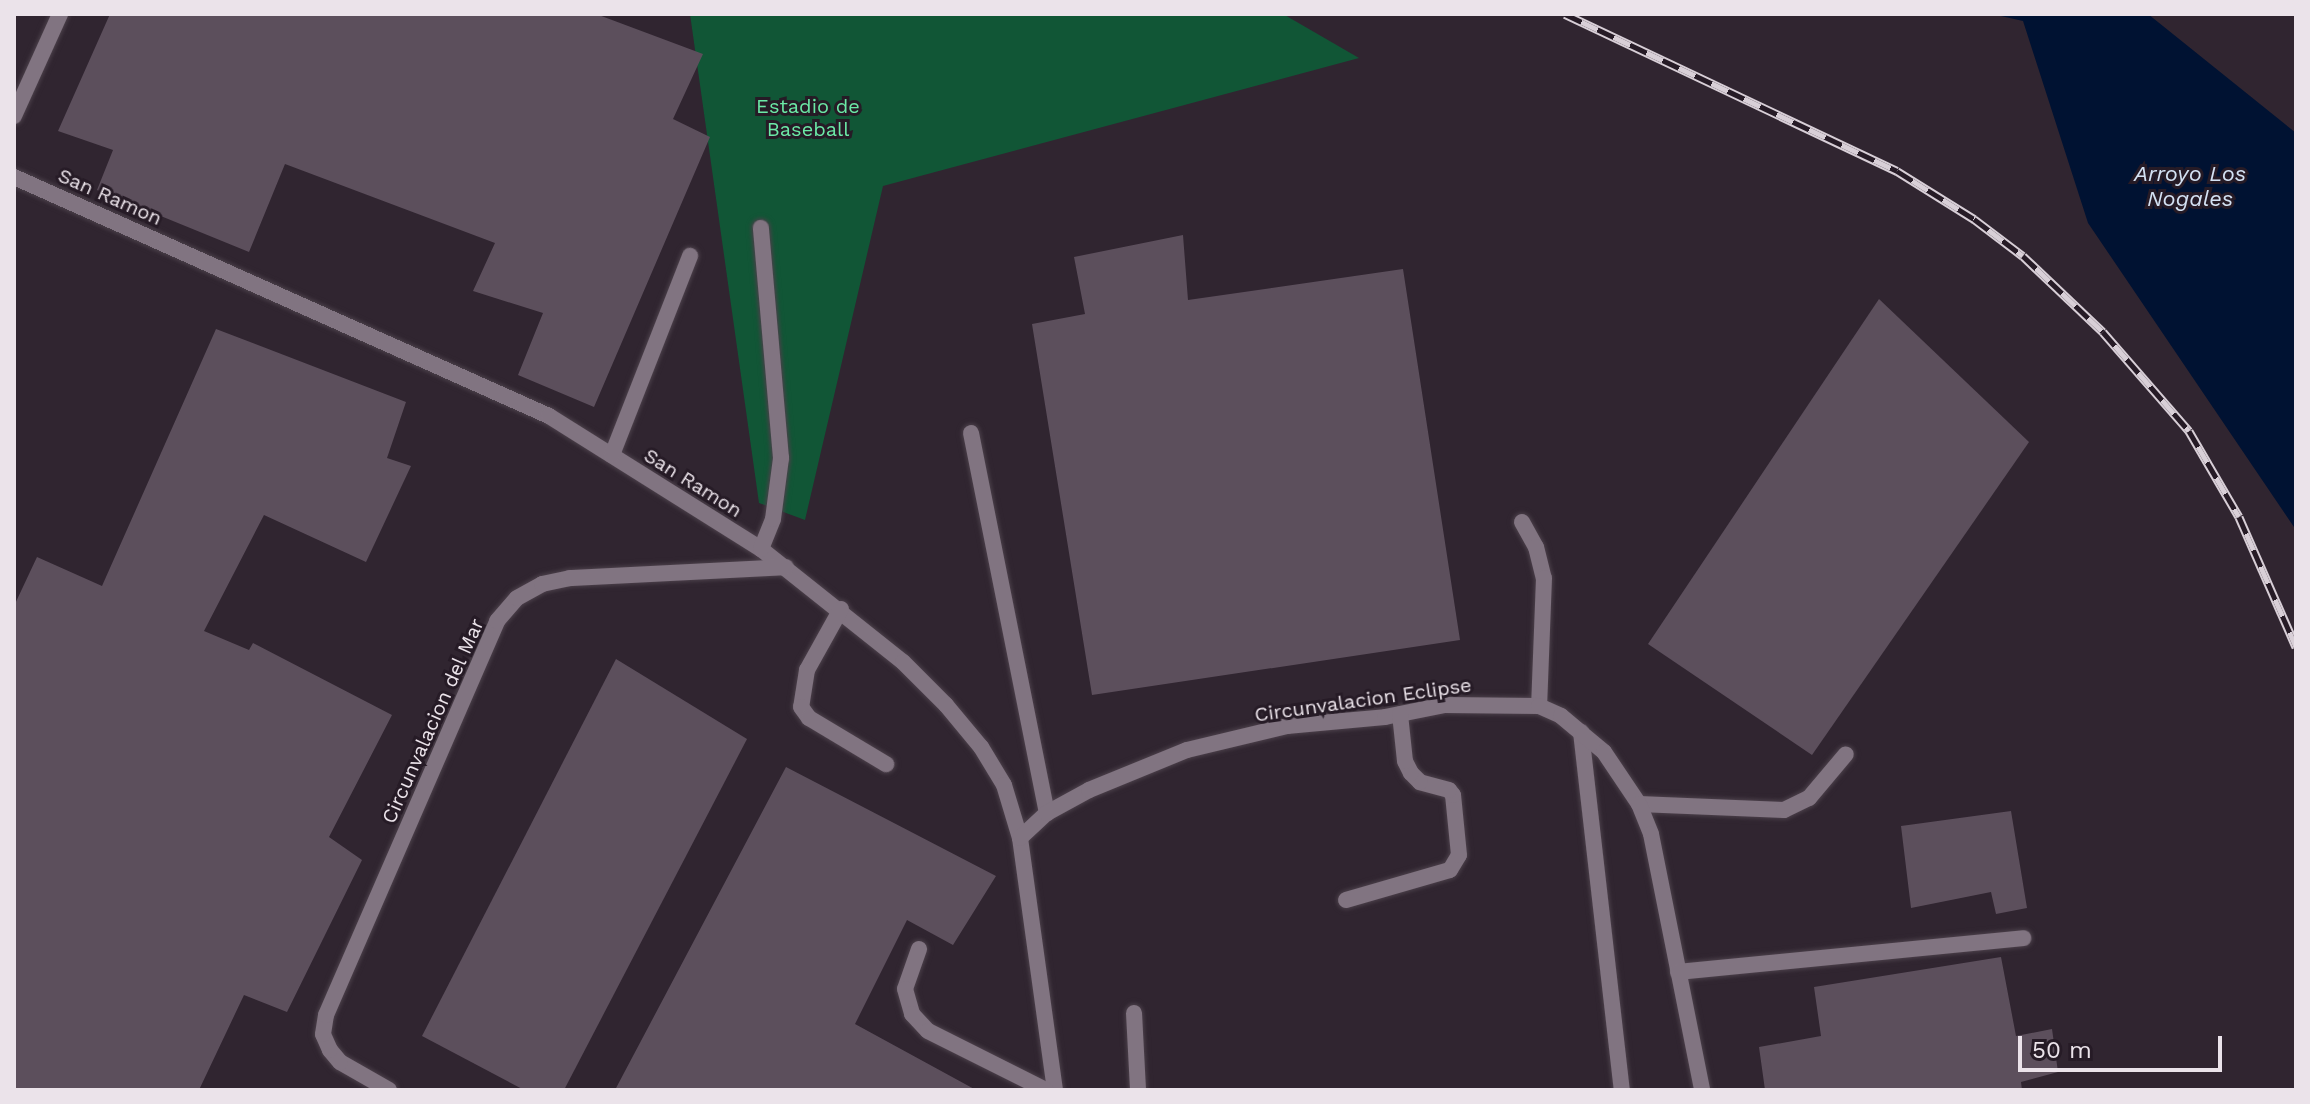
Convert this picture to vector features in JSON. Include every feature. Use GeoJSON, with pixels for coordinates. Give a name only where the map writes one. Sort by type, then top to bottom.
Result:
{"type":"FeatureCollection","features":[{"type":"Feature","properties":{"kind":"lane"},"geometry":{"type":"LineString","coordinates":[[14,116],[60,14]]}},
{"type":"Feature","properties":{"kind":"lane","name":"San Ramon"},"geometry":{"type":"LineString","coordinates":[[14,177],[549,416],[761,549],[841,609],[925,683],[981,747],[1004,785],[1020,838],[1055,1090]]}},
{"type":"Feature","properties":{"kind":"lane"},"geometry":{"type":"LineString","coordinates":[[761,228],[781,458],[773,519],[761,549]]}},
{"type":"Feature","properties":{"kind":"lane"},"geometry":{"type":"LineString","coordinates":[[612,455],[690,256]]}},
{"type":"Feature","properties":{"kind":"lane"},"geometry":{"type":"LineString","coordinates":[[971,433],[1047,813]]}},
{"type":"Feature","properties":{"kind":"lane"},"geometry":{"type":"LineString","coordinates":[[1522,522],[1536,547],[1544,578],[1539,706]]}},
{"type":"Feature","properties":{"kind":"lane","name":"Circunvalacion del Mar"},"geometry":{"type":"LineString","coordinates":[[389,1090],[340,1062],[323,1034],[326,1015],[497,621],[517,598],[542,584],[570,578],[786,567]]}},
{"type":"Feature","properties":{"kind":"lane"},"geometry":{"type":"LineString","coordinates":[[841,609],[807,670],[801,707],[809,718],[886,764]]}},
{"type":"Feature","properties":{"kind":"lane","name":"Circunvalacion Eclipse"},"geometry":{"type":"LineString","coordinates":[[1020,838],[1047,813],[1089,790],[1187,750],[1287,726],[1400,714],[1444,705],[1539,706],[1561,716],[1604,752],[1639,804],[1651,834],[1702,1090]]}},
{"type":"Feature","properties":{"kind":"lane"},"geometry":{"type":"LineString","coordinates":[[1346,900],[1450,870],[1459,855],[1453,795],[1449,790],[1420,782],[1411,773],[1405,761],[1400,714]]}},
{"type":"Feature","properties":{"kind":"lane"},"geometry":{"type":"LineString","coordinates":[[1581,732],[1622,1090]]}},
{"type":"Feature","properties":{"kind":"lane"},"geometry":{"type":"LineString","coordinates":[[1639,804],[1784,810],[1809,798],[1846,754]]}},
{"type":"Feature","properties":{"kind":"lane"},"geometry":{"type":"LineString","coordinates":[[1678,972],[2023,938]]}},
{"type":"Feature","properties":{"kind":"lane"},"geometry":{"type":"LineString","coordinates":[[919,949],[905,989],[912,1014],[928,1031],[1046,1090]]}},
{"type":"Feature","properties":{"kind":"lane"},"geometry":{"type":"LineString","coordinates":[[1134,1013],[1138,1090]]}},
{"type":"Feature","properties":{"kind":"green space","name":"Estadio de Baseball"},"geometry":{"type":"Polygon","coordinates":[[[690,14],[1283,14],[1359,58],[883,186],[805,520],[759,503],[690,14]]]}},
{"type":"Feature","properties":{"kind":"water","name":"Arroyo Los Nogales"},"geometry":{"type":"Polygon","coordinates":[[[1992,14],[2148,14],[2296,133],[2296,530],[2088,223],[2023,21],[1992,14]]]}},
{"type":"Feature","properties":{"kind":"building"},"geometry":{"type":"Polygon","coordinates":[[[110,14],[596,14],[703,54],[673,119],[710,137],[594,407],[518,375],[543,313],[473,291],[495,243],[285,164],[249,252],[97,190],[113,150],[58,131],[110,14]]]}},
{"type":"Feature","properties":{"kind":"building"},"geometry":{"type":"Polygon","coordinates":[[[1183,235],[1188,300],[1403,269],[1460,640],[1092,695],[1032,324],[1085,314],[1074,257],[1183,235]]]}},
{"type":"Feature","properties":{"kind":"building"},"geometry":{"type":"Polygon","coordinates":[[[1879,299],[2029,442],[1812,755],[1648,644],[1879,299]]]}},
{"type":"Feature","properties":{"kind":"building"},"geometry":{"type":"Polygon","coordinates":[[[216,329],[406,402],[387,458],[411,466],[366,562],[264,515],[204,631],[249,650],[253,643],[392,715],[329,837],[362,860],[287,1012],[244,995],[199,1090],[14,1090],[14,606],[37,557],[102,586],[216,329]]]}},
{"type":"Feature","properties":{"kind":"building"},"geometry":{"type":"Polygon","coordinates":[[[616,659],[747,739],[564,1090],[524,1090],[422,1036],[616,659]]]}},
{"type":"Feature","properties":{"kind":"building"},"geometry":{"type":"Polygon","coordinates":[[[786,767],[996,876],[953,945],[907,920],[855,1024],[976,1090],[615,1090],[786,767]]]}},
{"type":"Feature","properties":{"kind":"building"},"geometry":{"type":"Polygon","coordinates":[[[2011,811],[2027,908],[1996,914],[1991,892],[1911,908],[1901,826],[2011,811]]]}},
{"type":"Feature","properties":{"kind":"building"},"geometry":{"type":"Polygon","coordinates":[[[2001,957],[2016,1036],[2052,1029],[2058,1072],[2021,1082],[2022,1090],[1765,1090],[1759,1047],[1821,1036],[1814,987],[2001,957]]]}},
{"type":"Feature","properties":{"kind":"railway"},"geometry":{"type":"LineString","coordinates":[[1565,14],[1897,171],[1974,219],[2023,256],[2103,332],[2189,431],[2239,517],[2296,647]]}}]}
